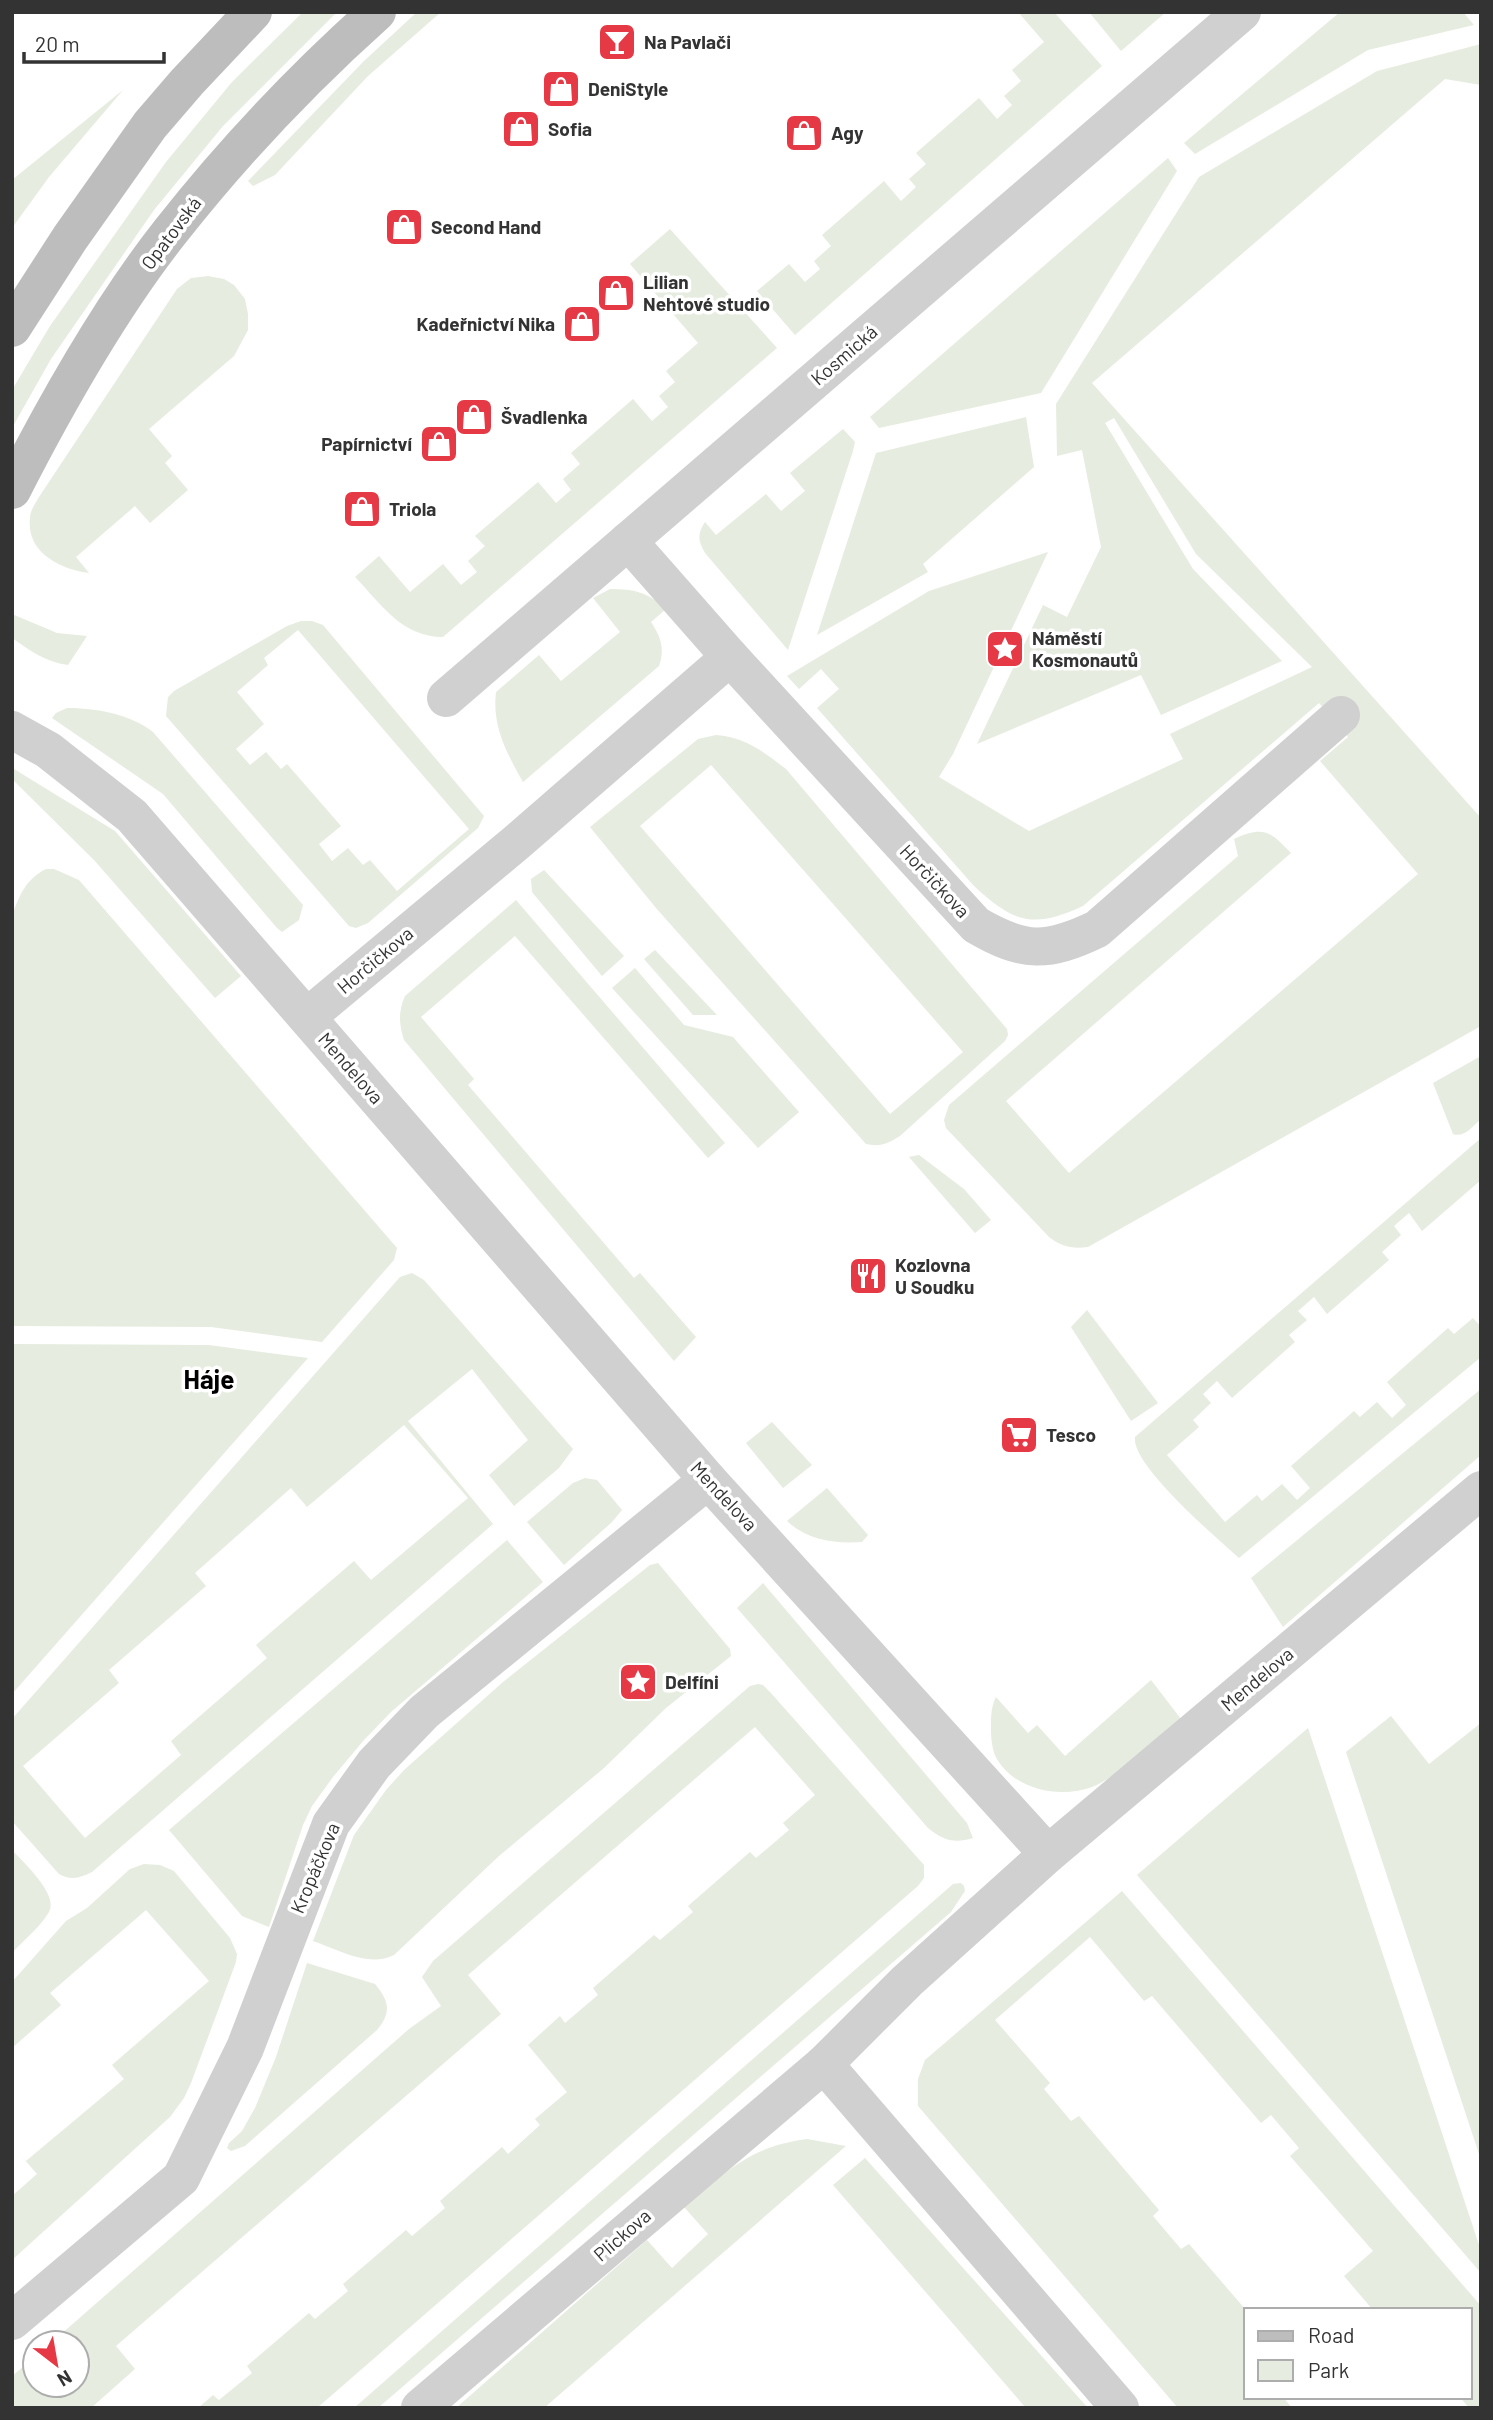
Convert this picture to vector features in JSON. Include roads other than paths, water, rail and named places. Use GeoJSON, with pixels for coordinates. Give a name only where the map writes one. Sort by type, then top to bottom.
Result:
{"type":"FeatureCollection","features":[{"type":"Feature","properties":{"kind":"main road"},"geometry":{"type":"LineString","coordinates":[[12,328],[70,238],[150,125],[253,12]]}},
{"type":"Feature","properties":{"kind":"main road","name":"Opatovská"},"geometry":{"type":"LineString","coordinates":[[12,490],[117,306],[169,234],[264,122],[342,43],[377,12]]}},
{"type":"Feature","properties":{"kind":"street","name":"Kosmická"},"geometry":{"type":"LineString","coordinates":[[446,698],[1242,12]]}},
{"type":"Feature","properties":{"kind":"street","name":"Horčičkova"},"geometry":{"type":"LineString","coordinates":[[628,541],[730,657],[976,925],[1003,940],[1039,948],[1075,940],[1097,929],[1341,715]]}},
{"type":"Feature","properties":{"kind":"street","name":"Horčičkova"},"geometry":{"type":"LineString","coordinates":[[307,1017],[517,842],[730,657]]}},
{"type":"Feature","properties":{"kind":"street","name":"Mendelova"},"geometry":{"type":"LineString","coordinates":[[12,730],[48,750],[132,816],[708,1480],[1048,1854],[1481,1490]]}},
{"type":"Feature","properties":{"kind":"street","name":"Kropáčkova"},"geometry":{"type":"LineString","coordinates":[[12,2321],[181,2178],[245,2048],[331,1824],[374,1764],[424,1712],[708,1480]]}},
{"type":"Feature","properties":{"kind":"street","name":"Plickova"},"geometry":{"type":"LineString","coordinates":[[420,2408],[824,2064],[907,1981],[1048,1854]]}},
{"type":"Feature","properties":{"kind":"street"},"geometry":{"type":"LineString","coordinates":[[824,2064],[1120,2408]]}},
{"type":"Feature","properties":{"kind":"place","name":"Na Pavlači"},"geometry":{"type":"Point","coordinates":[617,42]}},
{"type":"Feature","properties":{"kind":"place","name":"DeniStyle"},"geometry":{"type":"Point","coordinates":[561,89]}},
{"type":"Feature","properties":{"kind":"place","name":"Sofia"},"geometry":{"type":"Point","coordinates":[521,129]}},
{"type":"Feature","properties":{"kind":"place","name":"Agy"},"geometry":{"type":"Point","coordinates":[804,133]}},
{"type":"Feature","properties":{"kind":"place","name":"Second Hand"},"geometry":{"type":"Point","coordinates":[404,227]}},
{"type":"Feature","properties":{"kind":"place","name":"Lilian Nehtové studio"},"geometry":{"type":"Point","coordinates":[616,293]}},
{"type":"Feature","properties":{"kind":"place","name":"Kadeřnictví Nika"},"geometry":{"type":"Point","coordinates":[582,324]}},
{"type":"Feature","properties":{"kind":"place","name":"Švadlenka"},"geometry":{"type":"Point","coordinates":[474,417]}},
{"type":"Feature","properties":{"kind":"place","name":"Papírnictví"},"geometry":{"type":"Point","coordinates":[439,444]}},
{"type":"Feature","properties":{"kind":"place","name":"Triola"},"geometry":{"type":"Point","coordinates":[362,509]}},
{"type":"Feature","properties":{"kind":"place","name":"Náměstí Kosmonautů"},"geometry":{"type":"Point","coordinates":[1005,649]}},
{"type":"Feature","properties":{"kind":"place","name":"Kozlovna U Soudku"},"geometry":{"type":"Point","coordinates":[868,1276]}},
{"type":"Feature","properties":{"kind":"place","name":"Tesco"},"geometry":{"type":"Point","coordinates":[1019,1435]}},
{"type":"Feature","properties":{"kind":"place","name":"Delfíni"},"geometry":{"type":"Point","coordinates":[638,1682]}},
{"type":"Feature","properties":{"kind":"district","name":"Háje"},"geometry":{"type":"Point","coordinates":[209,1380]}}]}
